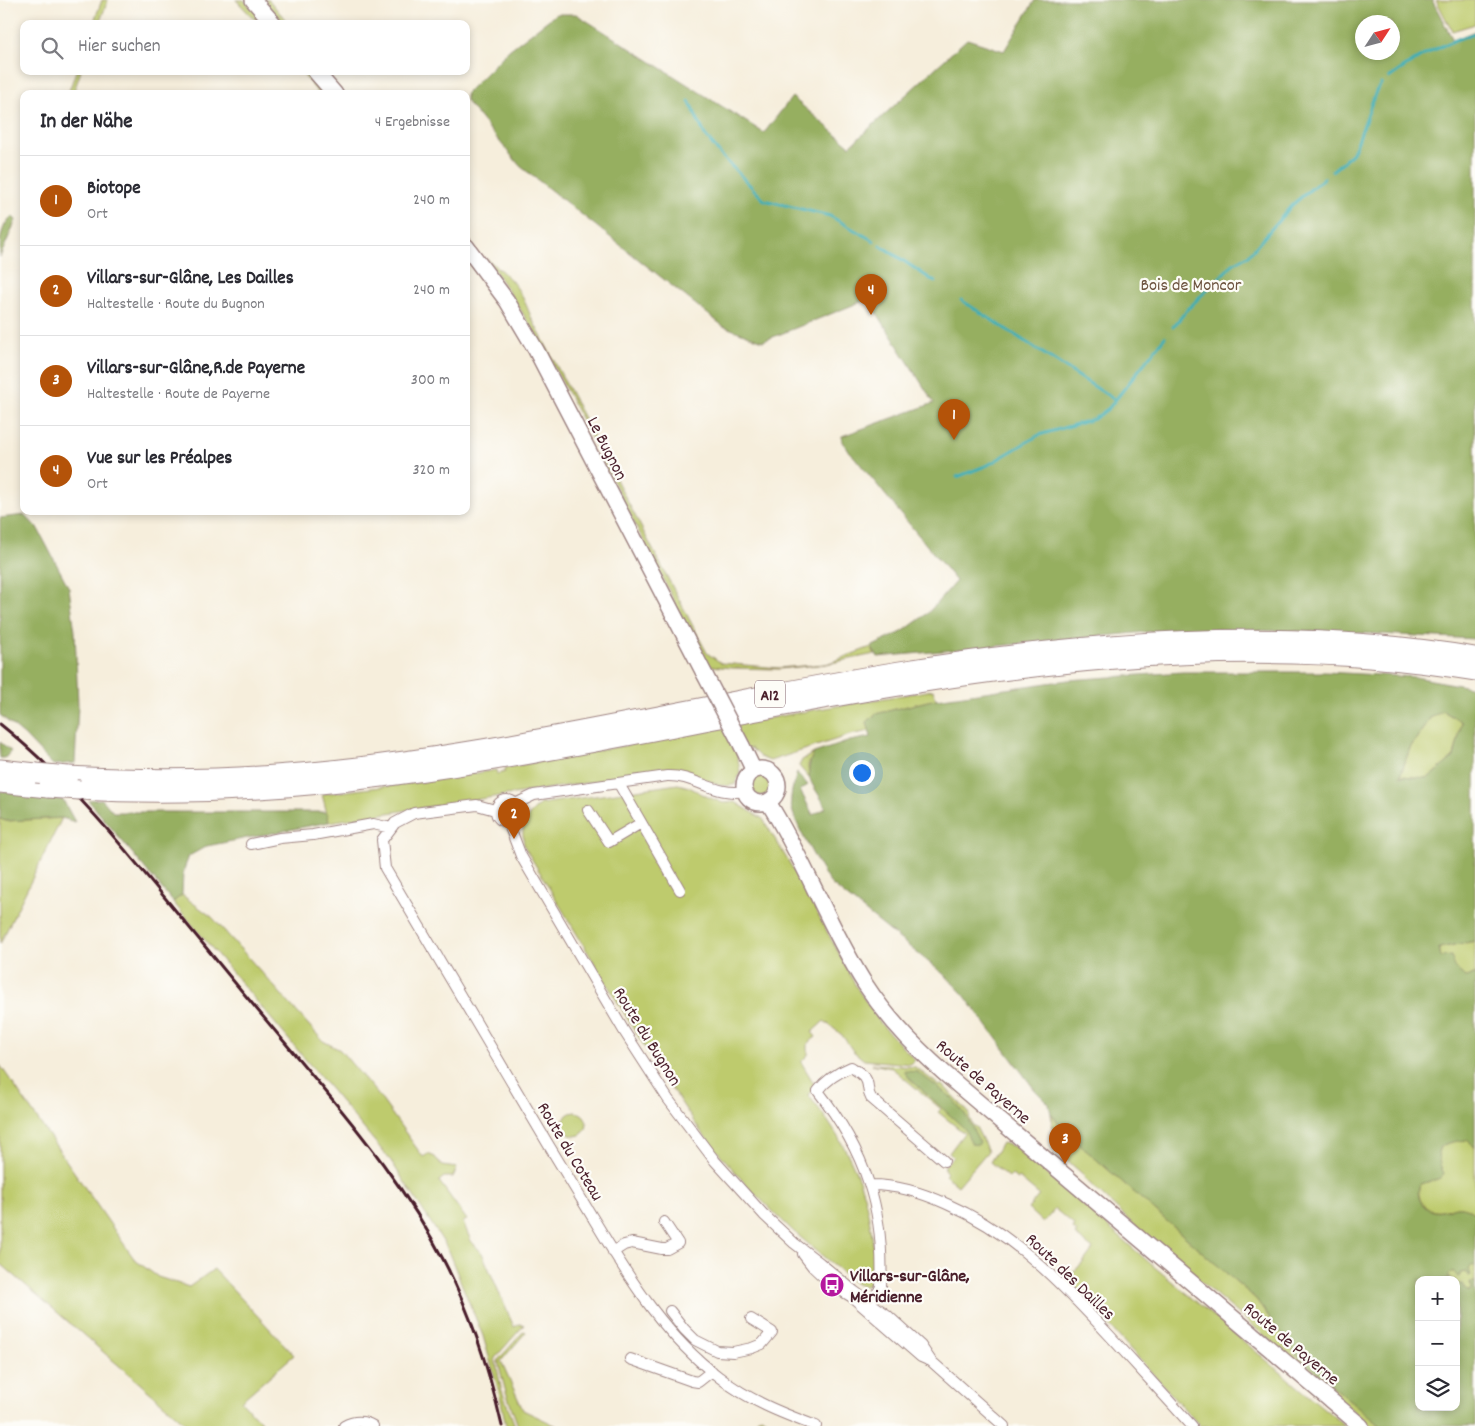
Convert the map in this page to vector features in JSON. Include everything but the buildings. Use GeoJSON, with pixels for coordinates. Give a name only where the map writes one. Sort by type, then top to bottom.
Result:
{"type":"FeatureCollection","features":[{"type":"Feature","properties":{"kind":"highway","name":"A12"},"geometry":{"type":"LineString","coordinates":[[1,776],[36,773],[133,779],[209,778],[287,774],[373,765],[492,747],[900,671],[1003,656],[1105,645],[1201,640],[1296,640],[1391,646],[1475,657]]}},
{"type":"Feature","properties":{"kind":"highway","name":"A12"},"geometry":{"type":"LineString","coordinates":[[1,776],[48,788],[158,793],[218,792],[297,787],[383,778],[494,761],[894,686],[1005,670],[1107,659],[1201,654],[1287,653],[1390,660],[1475,671]]}},
{"type":"Feature","properties":{"kind":"main road"},"geometry":{"type":"LineString","coordinates":[[253,0],[270,20]]}},
{"type":"Feature","properties":{"kind":"main road"},"geometry":{"type":"LineString","coordinates":[[318,75],[332,90]]}},
{"type":"Feature","properties":{"kind":"main road","name":"Le Bugnon"},"geometry":{"type":"LineString","coordinates":[[470,251],[507,301],[536,350],[754,771]]}},
{"type":"Feature","properties":{"kind":"main road"},"geometry":{"type":"LineString","coordinates":[[765,769],[771,772],[777,780],[779,785],[776,795],[768,802],[754,802],[745,791],[746,777],[754,771],[765,769]]}},
{"type":"Feature","properties":{"kind":"main road","name":"Route de Payerne"},"geometry":{"type":"LineString","coordinates":[[768,802],[857,970],[880,1005],[909,1040],[958,1086],[1362,1426]]}},
{"type":"Feature","properties":{"kind":"street"},"geometry":{"type":"LineString","coordinates":[[515,804],[534,795],[667,776],[691,779],[720,791],[734,793],[745,791]]}},
{"type":"Feature","properties":{"kind":"street"},"geometry":{"type":"LineString","coordinates":[[619,784],[680,890]]}},
{"type":"Feature","properties":{"kind":"street"},"geometry":{"type":"LineString","coordinates":[[510,800],[515,804],[518,814],[514,820],[508,822],[500,820],[496,814],[498,804],[502,801],[510,800]]}},
{"type":"Feature","properties":{"kind":"street"},"geometry":{"type":"LineString","coordinates":[[251,844],[373,824],[391,828],[395,823],[414,813],[477,805],[496,810]]}},
{"type":"Feature","properties":{"kind":"street"},"geometry":{"type":"LineString","coordinates":[[588,810],[609,842],[641,823]]}},
{"type":"Feature","properties":{"kind":"street","name":"Route du Bugnon"},"geometry":{"type":"LineString","coordinates":[[508,822],[526,865],[624,1031],[696,1137],[735,1184],[764,1216],[794,1243],[822,1277],[838,1290],[867,1305],[921,1356],[931,1361],[1004,1426]]}},
{"type":"Feature","properties":{"kind":"street","name":"Route du Coteau"},"geometry":{"type":"LineString","coordinates":[[391,828],[382,840],[385,868],[630,1280],[675,1336],[712,1371],[735,1389],[761,1404],[816,1426]]}},
{"type":"Feature","properties":{"kind":"street"},"geometry":{"type":"LineString","coordinates":[[867,1305],[879,1291],[882,1267],[881,1240],[871,1185],[852,1143],[836,1115],[818,1091],[842,1071],[852,1067],[866,1079],[867,1091],[871,1098],[944,1161]]}},
{"type":"Feature","properties":{"kind":"street","name":"Route des Dailles"},"geometry":{"type":"LineString","coordinates":[[871,1185],[889,1185],[933,1198],[965,1212],[1012,1241],[1044,1268],[1078,1301],[1192,1426]]}},
{"type":"Feature","properties":{"kind":"street"},"geometry":{"type":"LineString","coordinates":[[613,1252],[624,1245],[632,1243],[662,1249],[673,1246],[678,1242],[664,1222]]}},
{"type":"Feature","properties":{"kind":"street"},"geometry":{"type":"LineString","coordinates":[[670,1311],[695,1340],[717,1351],[733,1352],[762,1344],[772,1332],[751,1319]]}},
{"type":"Feature","properties":{"kind":"street"},"geometry":{"type":"LineString","coordinates":[[675,1336],[684,1329]]}},
{"type":"Feature","properties":{"kind":"street"},"geometry":{"type":"LineString","coordinates":[[630,1360],[698,1382],[712,1371]]}},
{"type":"Feature","properties":{"kind":"street"},"geometry":{"type":"LineString","coordinates":[[344,1426],[351,1422],[359,1421],[373,1426]]}},
{"type":"Feature","properties":{"kind":"green space"},"geometry":{"type":"Polygon","coordinates":[[[102,0],[108,0],[100,20],[94,20],[102,0]]]}},
{"type":"Feature","properties":{"kind":"green space"},"geometry":{"type":"Polygon","coordinates":[[[236,0],[244,0],[262,20],[255,20],[236,0]]]}},
{"type":"Feature","properties":{"kind":"green space"},"geometry":{"type":"Polygon","coordinates":[[[264,0],[269,0],[286,20],[281,20],[264,0]]]}},
{"type":"Feature","properties":{"kind":"green space","name":"Bois de Moncor"},"geometry":{"type":"Polygon","coordinates":[[[1035,0],[1432,0],[1453,40],[1475,31],[1475,639],[1342,632],[1178,629],[878,657],[871,647],[902,632],[928,613],[956,581],[842,442],[842,436],[934,403],[868,299],[763,341],[723,326],[520,166],[470,106],[469,90],[509,50],[556,14],[576,14],[764,133],[792,97],[850,146],[967,39],[1004,51],[1035,0]]]}},
{"type":"Feature","properties":{"kind":"green space"},"geometry":{"type":"Polygon","coordinates":[[[1436,0],[1475,0],[1475,24],[1452,31],[1436,0]]]}},
{"type":"Feature","properties":{"kind":"green space"},"geometry":{"type":"Polygon","coordinates":[[[75,75],[80,75],[74,90],[69,90],[75,75]]]}},
{"type":"Feature","properties":{"kind":"green space"},"geometry":{"type":"Polygon","coordinates":[[[303,75],[311,75],[324,90],[316,90],[303,75]]]}},
{"type":"Feature","properties":{"kind":"green space"},"geometry":{"type":"Polygon","coordinates":[[[12,216],[16,220],[0,257],[3,230],[12,216]]]}},
{"type":"Feature","properties":{"kind":"green space"},"geometry":{"type":"Polygon","coordinates":[[[487,259],[509,278],[519,290],[531,317],[707,653],[721,663],[779,668],[826,664],[779,669],[732,668],[711,666],[705,662],[577,410],[533,329],[487,259]]]}},
{"type":"Feature","properties":{"kind":"green space"},"geometry":{"type":"Polygon","coordinates":[[[25,515],[38,529],[69,588],[75,632],[78,705],[75,763],[53,765],[24,735],[0,715],[0,518],[25,515]]]}},
{"type":"Feature","properties":{"kind":"green space"},"geometry":{"type":"Polygon","coordinates":[[[871,647],[875,654],[826,664],[871,647]]]}},
{"type":"Feature","properties":{"kind":"green space"},"geometry":{"type":"Polygon","coordinates":[[[1183,672],[1325,672],[1415,677],[1475,688],[1475,941],[1439,948],[1441,957],[1451,956],[1455,968],[1465,977],[1475,975],[1475,1147],[1467,1140],[1449,1143],[1440,1148],[1438,1157],[1444,1174],[1441,1178],[1420,1184],[1419,1195],[1422,1204],[1431,1210],[1442,1211],[1459,1207],[1475,1213],[1475,1267],[1473,1265],[1468,1269],[1470,1275],[1468,1276],[1466,1272],[1460,1273],[1460,1276],[1457,1276],[1453,1271],[1449,1276],[1415,1276],[1415,1411],[1460,1411],[1460,1284],[1463,1284],[1467,1291],[1470,1291],[1472,1288],[1470,1282],[1475,1282],[1475,1426],[1381,1426],[1298,1357],[1256,1299],[1072,1138],[1051,1114],[1049,1104],[1035,1090],[964,995],[946,976],[831,884],[796,821],[791,804],[791,796],[797,773],[808,785],[800,790],[813,815],[826,808],[809,776],[810,762],[814,753],[850,741],[871,737],[867,722],[876,714],[936,699],[1068,680],[1183,672]],[[1443,711],[1430,718],[1410,748],[1400,776],[1428,778],[1454,757],[1462,722],[1443,711]]]}},
{"type":"Feature","properties":{"kind":"green space"},"geometry":{"type":"Polygon","coordinates":[[[933,690],[936,699],[876,714],[867,722],[870,731],[850,735],[770,761],[760,757],[751,748],[737,752],[740,772],[736,784],[717,784],[689,773],[664,771],[329,822],[322,794],[429,781],[496,770],[497,774],[505,772],[505,768],[813,710],[933,690]]]}},
{"type":"Feature","properties":{"kind":"green space"},"geometry":{"type":"Polygon","coordinates":[[[1443,711],[1462,722],[1454,757],[1428,778],[1400,776],[1410,748],[1430,718],[1443,711]]]}},
{"type":"Feature","properties":{"kind":"green space"},"geometry":{"type":"Polygon","coordinates":[[[0,742],[11,751],[5,758],[0,758],[0,742]]]}},
{"type":"Feature","properties":{"kind":"green space"},"geometry":{"type":"Polygon","coordinates":[[[814,753],[808,765],[809,778],[799,766],[802,760],[814,753]]]}},
{"type":"Feature","properties":{"kind":"green space"},"geometry":{"type":"Polygon","coordinates":[[[761,776],[768,779],[771,786],[768,793],[761,796],[754,793],[751,786],[754,779],[761,776]]]}},
{"type":"Feature","properties":{"kind":"green space"},"geometry":{"type":"Polygon","coordinates":[[[678,784],[689,787],[723,803],[735,802],[763,819],[802,884],[857,988],[881,1024],[915,1060],[911,1064],[864,1060],[853,1051],[842,1035],[824,1021],[812,1032],[816,1037],[808,1043],[808,1055],[801,1062],[816,1087],[808,1095],[843,1145],[855,1169],[863,1193],[874,1254],[874,1269],[871,1281],[865,1286],[855,1283],[793,1231],[748,1187],[701,1132],[655,1064],[524,846],[523,832],[525,822],[540,804],[678,784]]]}},
{"type":"Feature","properties":{"kind":"green space"},"geometry":{"type":"Polygon","coordinates":[[[0,791],[63,800],[75,822],[62,818],[6,821],[0,819],[0,791]]]}},
{"type":"Feature","properties":{"kind":"green space"},"geometry":{"type":"Polygon","coordinates":[[[102,799],[113,812],[327,812],[329,822],[207,846],[189,856],[183,872],[182,895],[173,902],[88,800],[102,799]]]}},
{"type":"Feature","properties":{"kind":"green space"},"geometry":{"type":"Polygon","coordinates":[[[62,818],[0,944],[0,819],[6,821],[62,818]]]}},
{"type":"Feature","properties":{"kind":"green space"},"geometry":{"type":"Polygon","coordinates":[[[182,895],[212,917],[323,1041],[340,1050],[379,1096],[423,1157],[428,1154],[435,1157],[442,1166],[457,1168],[453,1177],[444,1177],[439,1181],[467,1220],[463,1222],[471,1241],[482,1253],[514,1327],[520,1324],[524,1325],[495,1358],[501,1388],[515,1426],[506,1426],[500,1396],[483,1336],[446,1246],[391,1161],[173,902],[182,895]]]}},
{"type":"Feature","properties":{"kind":"green space"},"geometry":{"type":"Polygon","coordinates":[[[1475,941],[1475,975],[1465,977],[1441,957],[1439,948],[1475,941]]]}},
{"type":"Feature","properties":{"kind":"green space"},"geometry":{"type":"Polygon","coordinates":[[[872,1064],[915,1067],[940,1086],[942,1084],[970,1114],[969,1117],[973,1126],[976,1127],[988,1151],[958,1186],[945,1175],[947,1173],[944,1169],[945,1165],[953,1157],[949,1153],[964,1133],[938,1112],[941,1109],[892,1068],[872,1064]]]}},
{"type":"Feature","properties":{"kind":"green space"},"geometry":{"type":"Polygon","coordinates":[[[0,1065],[135,1260],[158,1277],[189,1287],[214,1269],[294,1355],[241,1401],[265,1426],[189,1426],[0,1263],[0,1065]]]}},
{"type":"Feature","properties":{"kind":"green space"},"geometry":{"type":"Polygon","coordinates":[[[904,1071],[917,1072],[951,1097],[965,1114],[980,1143],[978,1145],[972,1144],[964,1128],[908,1077],[904,1071]]]}},
{"type":"Feature","properties":{"kind":"green space"},"geometry":{"type":"Polygon","coordinates":[[[575,1112],[580,1113],[586,1119],[586,1129],[580,1135],[575,1136],[570,1135],[564,1129],[563,1124],[564,1119],[570,1113],[575,1112]]]}},
{"type":"Feature","properties":{"kind":"green space"},"geometry":{"type":"Polygon","coordinates":[[[1051,1114],[1072,1138],[1256,1299],[1298,1357],[1381,1426],[1371,1426],[1136,1227],[1084,1178],[1085,1176],[1055,1150],[1051,1114]]]}},
{"type":"Feature","properties":{"kind":"green space"},"geometry":{"type":"Polygon","coordinates":[[[1467,1140],[1475,1147],[1475,1213],[1459,1207],[1442,1211],[1431,1210],[1420,1199],[1420,1184],[1441,1178],[1437,1152],[1440,1148],[1450,1142],[1467,1140]]]}},
{"type":"Feature","properties":{"kind":"green space"},"geometry":{"type":"Polygon","coordinates":[[[1002,1143],[1016,1147],[1151,1264],[1345,1426],[1200,1426],[1066,1278],[1082,1264],[1093,1249],[1075,1235],[1077,1232],[1073,1229],[1075,1226],[1055,1209],[1043,1223],[1028,1209],[1039,1195],[1019,1178],[1017,1179],[1012,1175],[1009,1178],[990,1162],[1002,1143]]]}},
{"type":"Feature","properties":{"kind":"green space"},"geometry":{"type":"Polygon","coordinates":[[[1473,1265],[1475,1267],[1475,1282],[1470,1283],[1472,1288],[1470,1291],[1467,1291],[1462,1284],[1460,1284],[1460,1276],[1447,1275],[1454,1271],[1466,1272],[1469,1275],[1467,1269],[1473,1265]]]}},
{"type":"Feature","properties":{"kind":"green space"},"geometry":{"type":"Polygon","coordinates":[[[524,1331],[526,1332],[501,1361],[523,1410],[557,1426],[518,1426],[505,1389],[498,1362],[524,1331]]]}},
{"type":"Feature","properties":{"kind":"green space"},"geometry":{"type":"Polygon","coordinates":[[[761,1416],[780,1426],[757,1426],[757,1419],[761,1416]]]}},
{"type":"Feature","properties":{"kind":"waterway"},"geometry":{"type":"LineString","coordinates":[[1389,78],[1430,52],[1452,41],[1475,33]]}},
{"type":"Feature","properties":{"kind":"waterway"},"geometry":{"type":"LineString","coordinates":[[1332,171],[1352,154],[1376,91],[1381,84]]}},
{"type":"Feature","properties":{"kind":"waterway"},"geometry":{"type":"LineString","coordinates":[[689,101],[705,135],[720,154],[764,200],[830,216],[874,241]]}},
{"type":"Feature","properties":{"kind":"waterway"},"geometry":{"type":"LineString","coordinates":[[1173,327],[1187,310],[1233,264],[1248,256],[1292,205],[1324,178]]}},
{"type":"Feature","properties":{"kind":"waterway"},"geometry":{"type":"LineString","coordinates":[[880,245],[935,282]]}},
{"type":"Feature","properties":{"kind":"waterway"},"geometry":{"type":"LineString","coordinates":[[961,300],[1115,400]]}},
{"type":"Feature","properties":{"kind":"waterway"},"geometry":{"type":"LineString","coordinates":[[957,477],[988,465],[1039,435],[1094,419],[1109,408],[1165,337]]}},
{"type":"Feature","properties":{"kind":"railway"},"geometry":{"type":"LineString","coordinates":[[0,724],[57,775],[109,831],[330,1097],[383,1164],[416,1211],[454,1281],[478,1342],[502,1426]]}},
{"type":"Feature","properties":{"kind":"place","name":"Vue sur les Préalpes"},"geometry":{"type":"Point","coordinates":[871,315]}},
{"type":"Feature","properties":{"kind":"place","name":"Biotope"},"geometry":{"type":"Point","coordinates":[954,440]}},
{"type":"Feature","properties":{"kind":"place","name":"Villars-sur-Glâne, Les Dailles"},"geometry":{"type":"Point","coordinates":[514,839]}},
{"type":"Feature","properties":{"kind":"place","name":"Villars-sur-Glâne,R.de Payerne"},"geometry":{"type":"Point","coordinates":[1065,1164]}},
{"type":"Feature","properties":{"kind":"place","name":"Villars-sur-Glâne, Méridienne"},"geometry":{"type":"Point","coordinates":[832,1285]}}]}
